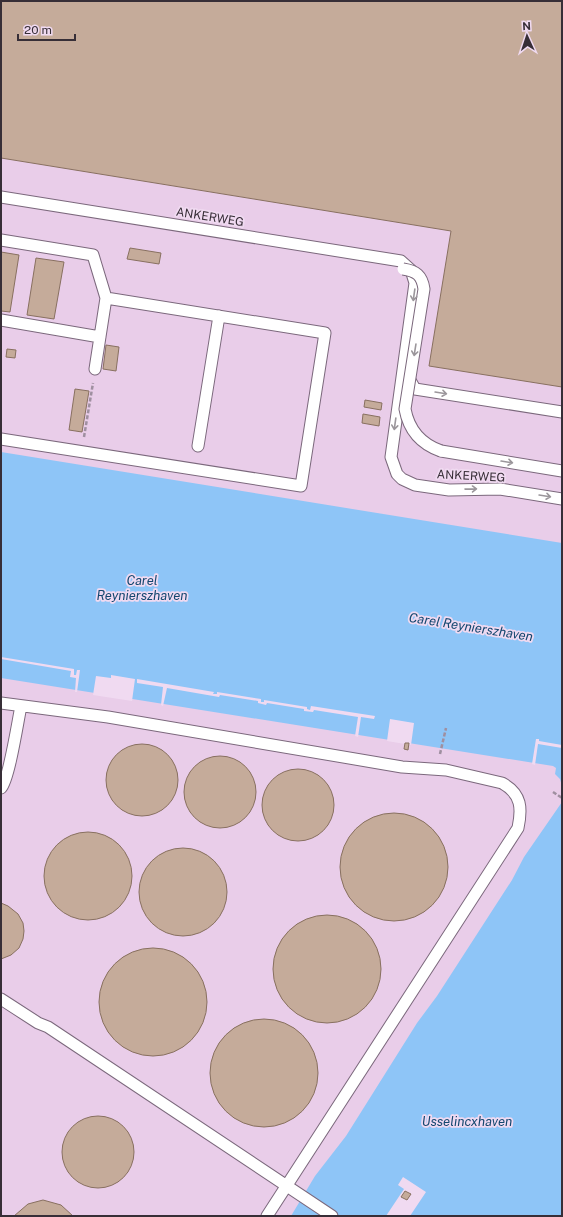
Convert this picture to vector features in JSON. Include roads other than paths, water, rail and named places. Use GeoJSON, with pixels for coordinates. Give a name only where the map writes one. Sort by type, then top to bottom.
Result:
{"type":"FeatureCollection","features":[{"type":"Feature","properties":{"kind":"lane","name":"ANKERWEG"},"geometry":{"type":"LineString","coordinates":[[1,197],[401,261],[411,270],[415,282],[391,457],[393,466],[402,479],[415,485],[449,490],[500,489],[562,499]]}},
{"type":"Feature","properties":{"kind":"lane","name":"ANKERWEG"},"geometry":{"type":"LineString","coordinates":[[1,204],[413,271],[421,278],[424,289],[406,409],[408,421],[414,433],[421,441],[441,451],[562,471]]}},
{"type":"Feature","properties":{"kind":"lane"},"geometry":{"type":"LineString","coordinates":[[1,240],[93,255],[106,298],[95,369]]}},
{"type":"Feature","properties":{"kind":"lane"},"geometry":{"type":"LineString","coordinates":[[1,439],[301,486],[325,333],[106,298]]}},
{"type":"Feature","properties":{"kind":"lane"},"geometry":{"type":"LineString","coordinates":[[198,446],[219,316]]}},
{"type":"Feature","properties":{"kind":"lane"},"geometry":{"type":"LineString","coordinates":[[1,320],[100,337]]}},
{"type":"Feature","properties":{"kind":"lane","name":"ANKERWEG"},"geometry":{"type":"LineString","coordinates":[[404,365],[408,379],[415,388],[562,412]]}},
{"type":"Feature","properties":{"kind":"lane"},"geometry":{"type":"LineString","coordinates":[[1,703],[108,717],[402,767],[446,770],[502,784],[510,788],[516,794],[521,813],[518,828],[267,1216]]}},
{"type":"Feature","properties":{"kind":"lane"},"geometry":{"type":"LineString","coordinates":[[1,788],[7,770],[21,706]]}},
{"type":"Feature","properties":{"kind":"lane"},"geometry":{"type":"LineString","coordinates":[[1,999],[38,1023],[48,1027],[332,1216]]}},
{"type":"Feature","properties":{"kind":"water","name":"Carel Reynierszhaven"},"geometry":{"type":"Polygon","coordinates":[[[1,452],[562,543],[562,786],[560,779],[555,774],[556,768],[553,766],[1,678],[1,452]]]}},
{"type":"Feature","properties":{"kind":"water","name":"Usselincxhaven"},"geometry":{"type":"Polygon","coordinates":[[[562,802],[562,1216],[291,1216],[315,1176],[346,1136],[417,1023],[437,996],[512,880],[524,857],[562,802]]]}}]}
